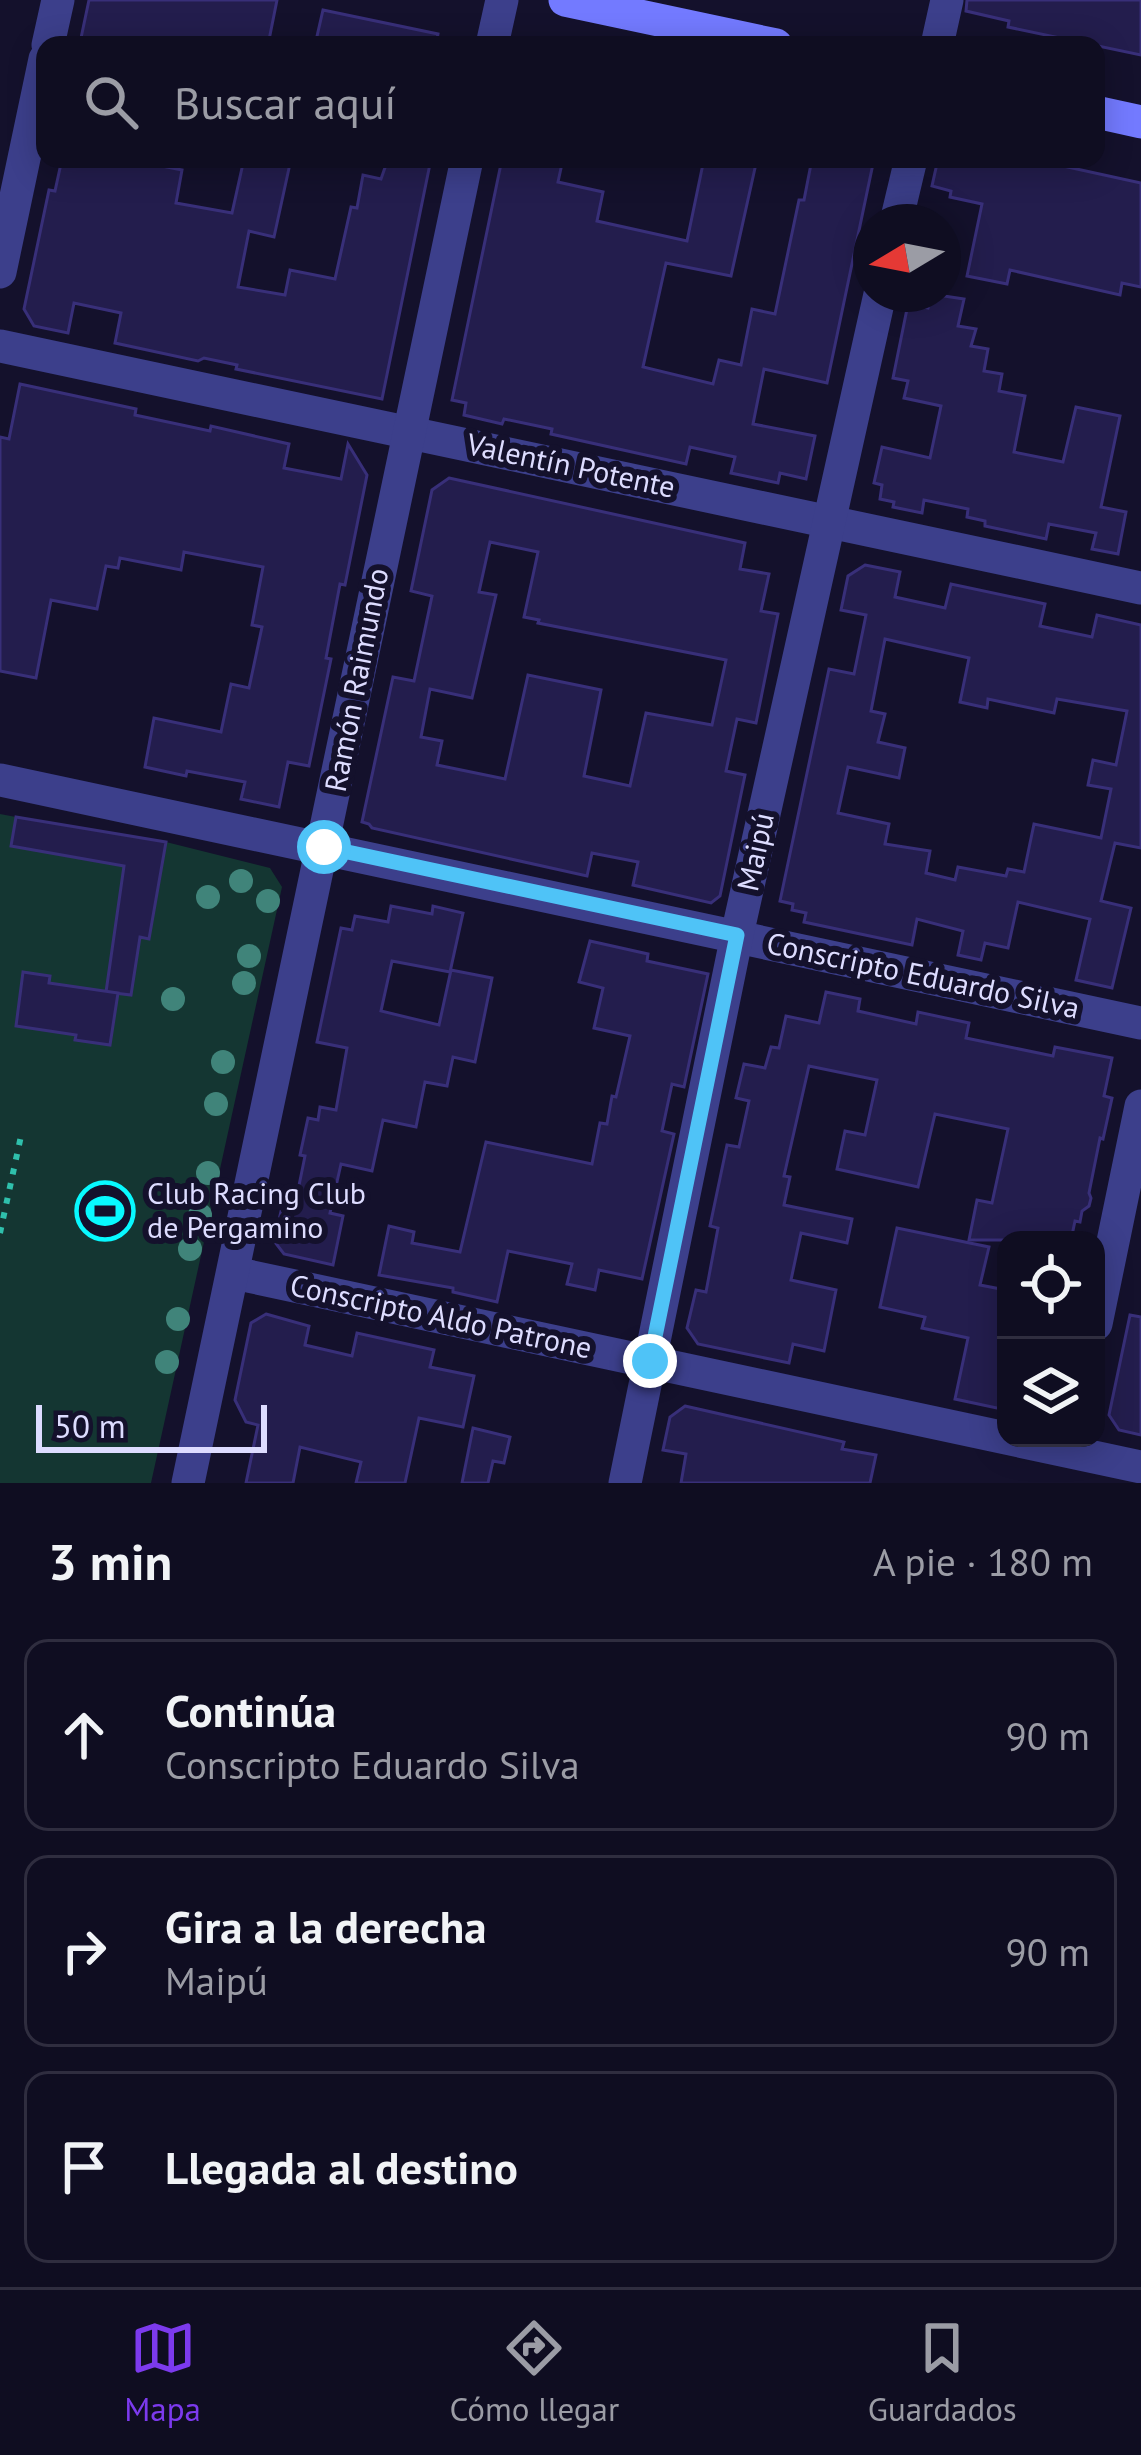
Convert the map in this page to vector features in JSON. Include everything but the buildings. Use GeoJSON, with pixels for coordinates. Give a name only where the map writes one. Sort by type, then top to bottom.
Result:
{"type":"FeatureCollection","features":[{"type":"Feature","properties":{"kind":"main road"},"geometry":{"type":"LineString","coordinates":[[565,0],[734,36]]}},
{"type":"Feature","properties":{"kind":"main road"},"geometry":{"type":"LineString","coordinates":[[1105,114],[1141,122]]}},
{"type":"Feature","properties":{"kind":"street"},"geometry":{"type":"LineString","coordinates":[[50,36],[58,0]]}},
{"type":"Feature","properties":{"kind":"street"},"geometry":{"type":"LineString","coordinates":[[494,36],[502,0]]}},
{"type":"Feature","properties":{"kind":"street"},"geometry":{"type":"LineString","coordinates":[[939,36],[947,0]]}},
{"type":"Feature","properties":{"kind":"street"},"geometry":{"type":"LineString","coordinates":[[0,272],[36,102]]}},
{"type":"Feature","properties":{"kind":"street","name":"Ramón Raimundo"},"geometry":{"type":"LineString","coordinates":[[188,1483],[465,168]]}},
{"type":"Feature","properties":{"kind":"street"},"geometry":{"type":"LineString","coordinates":[[900,204],[909,168]]}},
{"type":"Feature","properties":{"kind":"street","name":"Maipú"},"geometry":{"type":"LineString","coordinates":[[625,1483],[737,935],[876,312]]}},
{"type":"Feature","properties":{"kind":"street","name":"Valentín Potente"},"geometry":{"type":"LineString","coordinates":[[0,346],[1141,588]]}},
{"type":"Feature","properties":{"kind":"street","name":"Conscripto Eduardo Silva"},"geometry":{"type":"LineString","coordinates":[[0,780],[1141,1023]]}},
{"type":"Feature","properties":{"kind":"street"},"geometry":{"type":"LineString","coordinates":[[1105,1280],[1141,1106]]}},
{"type":"Feature","properties":{"kind":"street","name":"Conscripto Aldo Patrone"},"geometry":{"type":"LineString","coordinates":[[234,1273],[650,1361],[1068,1458],[1141,1467]]}},
{"type":"Feature","properties":{"kind":"path"},"geometry":{"type":"LineString","coordinates":[[0,1233],[21,1136]]}},
{"type":"Feature","properties":{"kind":"green space","name":"Club Racing Club de Pergamino"},"geometry":{"type":"Polygon","coordinates":[[[0,814],[16,817],[12,847],[124,866],[114,933],[149,938],[166,842],[270,868],[282,887],[151,1483],[0,1483],[0,814]]]}},
{"type":"Feature","properties":{"kind":"place","name":"Club Racing Club de Pergamino"},"geometry":{"type":"Point","coordinates":[105,1211]}},
{"type":"Feature","properties":{"kind":"route"},"geometry":{"type":"LineString","coordinates":[[324,847],[737,935],[650,1361]]}}]}
